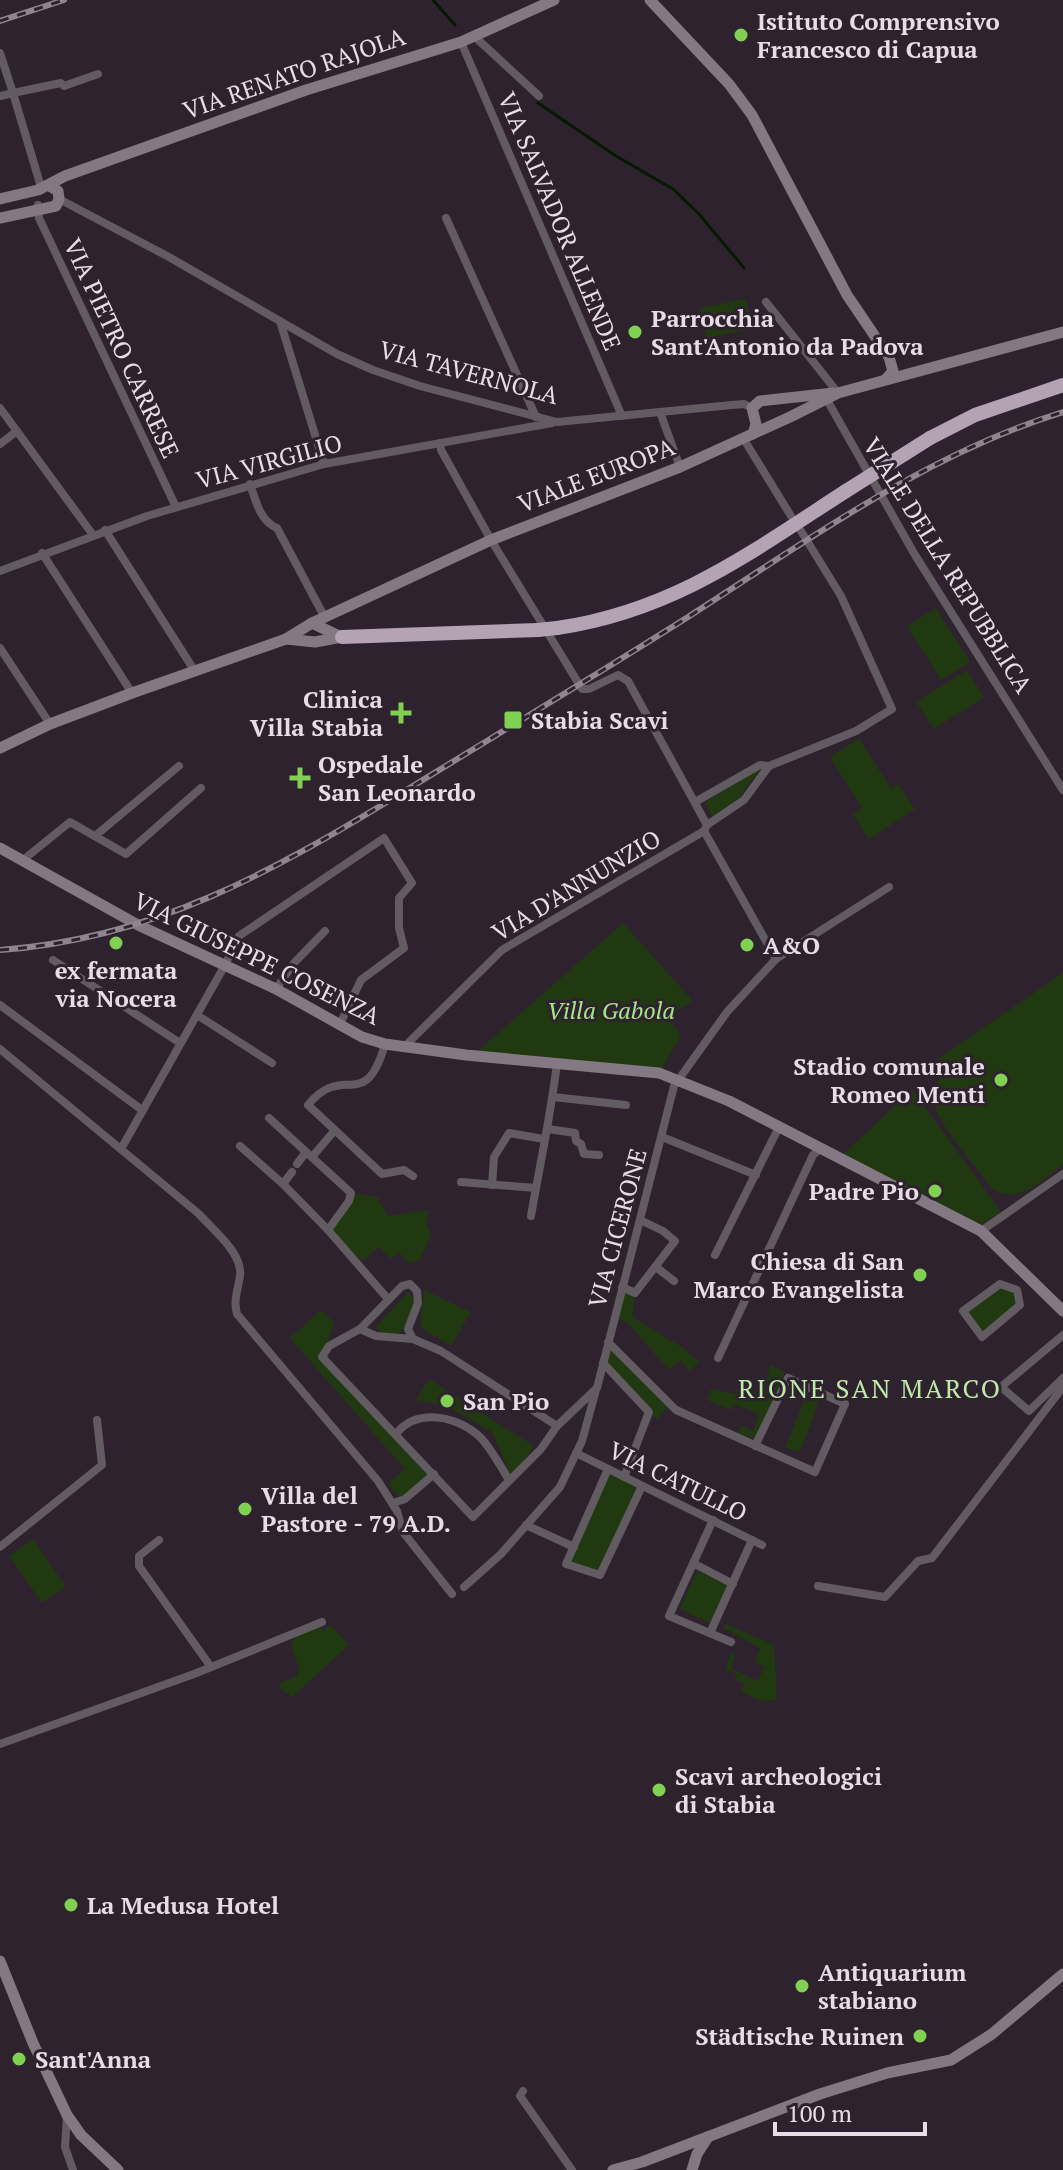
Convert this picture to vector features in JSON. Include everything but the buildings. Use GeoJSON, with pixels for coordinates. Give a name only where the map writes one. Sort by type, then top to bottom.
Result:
{"type":"FeatureCollection","features":[{"type":"Feature","properties":{"kind":"highway"},"geometry":{"type":"LineString","coordinates":[[342,637],[538,630],[637,610],[721,571],[930,438],[975,415],[1063,385]]}},
{"type":"Feature","properties":{"kind":"main road","name":"VIA RENATO RAJOLA"},"geometry":{"type":"LineString","coordinates":[[3,199],[306,90],[461,42],[554,0]]}},
{"type":"Feature","properties":{"kind":"main road"},"geometry":{"type":"LineString","coordinates":[[650,0],[729,84],[752,115],[847,295],[889,357],[893,371],[885,379]]}},
{"type":"Feature","properties":{"kind":"main road"},"geometry":{"type":"LineString","coordinates":[[3,199],[5,217],[52,208],[59,199],[58,191],[42,187],[35,197],[40,208]]}},
{"type":"Feature","properties":{"kind":"main road"},"geometry":{"type":"LineString","coordinates":[[885,379],[1063,332]]}},
{"type":"Feature","properties":{"kind":"main road"},"geometry":{"type":"LineString","coordinates":[[889,357],[918,370]]}},
{"type":"Feature","properties":{"kind":"main road","name":"VIALE EUROPA"},"geometry":{"type":"LineString","coordinates":[[194,670],[316,629],[491,540],[680,467],[832,396],[885,379]]}},
{"type":"Feature","properties":{"kind":"main road","name":"VIA TAVERNOLA"},"geometry":{"type":"LineString","coordinates":[[752,408],[760,401],[786,397],[832,396]]}},
{"type":"Feature","properties":{"kind":"main road"},"geometry":{"type":"LineString","coordinates":[[786,397],[794,407],[790,417]]}},
{"type":"Feature","properties":{"kind":"main road"},"geometry":{"type":"LineString","coordinates":[[752,408],[755,431]]}},
{"type":"Feature","properties":{"kind":"main road"},"geometry":{"type":"LineString","coordinates":[[316,629],[342,637]]}},
{"type":"Feature","properties":{"kind":"main road"},"geometry":{"type":"LineString","coordinates":[[0,748],[50,724],[194,670]]}},
{"type":"Feature","properties":{"kind":"main road","name":"VIA GIUSEPPE COSENZA"},"geometry":{"type":"LineString","coordinates":[[0,848],[138,925],[276,989],[339,1026],[385,1044],[659,1073],[679,1079],[729,1101],[981,1231],[1063,1311]]}},
{"type":"Feature","properties":{"kind":"main road"},"geometry":{"type":"LineString","coordinates":[[0,1961],[33,2043],[67,2115],[81,2135],[118,2170]]}},
{"type":"Feature","properties":{"kind":"main road"},"geometry":{"type":"LineString","coordinates":[[613,2170],[820,2094],[873,2077],[951,2060],[992,2034],[1063,1974]]}},
{"type":"Feature","properties":{"kind":"main road"},"geometry":{"type":"LineString","coordinates":[[692,2170],[697,2154],[708,2137]]}},
{"type":"Feature","properties":{"kind":"street"},"geometry":{"type":"LineString","coordinates":[[474,36],[539,96]]}},
{"type":"Feature","properties":{"kind":"street","name":"VIA SALVADOR ALLENDE"},"geometry":{"type":"LineString","coordinates":[[461,42],[622,416]]}},
{"type":"Feature","properties":{"kind":"street"},"geometry":{"type":"LineString","coordinates":[[0,53],[42,187]]}},
{"type":"Feature","properties":{"kind":"street"},"geometry":{"type":"LineString","coordinates":[[0,96],[61,83],[64,86],[98,74]]}},
{"type":"Feature","properties":{"kind":"street","name":"VIA TAVERNOLA"},"geometry":{"type":"LineString","coordinates":[[59,199],[337,354],[373,370],[557,422],[744,404],[752,408]]}},
{"type":"Feature","properties":{"kind":"street","name":"VIA PIETRO CARRESE"},"geometry":{"type":"LineString","coordinates":[[40,208],[176,507]]}},
{"type":"Feature","properties":{"kind":"street"},"geometry":{"type":"LineString","coordinates":[[446,218],[536,417]]}},
{"type":"Feature","properties":{"kind":"street"},"geometry":{"type":"LineString","coordinates":[[766,302],[832,396]]}},
{"type":"Feature","properties":{"kind":"street"},"geometry":{"type":"LineString","coordinates":[[280,321],[324,464]]}},
{"type":"Feature","properties":{"kind":"street","name":"VIALE DELLA REPUBBLICA"},"geometry":{"type":"LineString","coordinates":[[832,396],[833,414],[915,555],[1063,790]]}},
{"type":"Feature","properties":{"kind":"street"},"geometry":{"type":"LineString","coordinates":[[0,408],[93,535]]}},
{"type":"Feature","properties":{"kind":"street"},"geometry":{"type":"LineString","coordinates":[[660,412],[680,467]]}},
{"type":"Feature","properties":{"kind":"street","name":"VIA VIRGILIO"},"geometry":{"type":"LineString","coordinates":[[0,571],[105,530],[324,464],[557,422]]}},
{"type":"Feature","properties":{"kind":"street"},"geometry":{"type":"LineString","coordinates":[[0,444],[17,431]]}},
{"type":"Feature","properties":{"kind":"street"},"geometry":{"type":"LineString","coordinates":[[755,431],[791,516]]}},
{"type":"Feature","properties":{"kind":"street"},"geometry":{"type":"LineString","coordinates":[[440,443],[491,540],[582,689],[589,689],[618,675],[628,681],[776,959]]}},
{"type":"Feature","properties":{"kind":"street"},"geometry":{"type":"LineString","coordinates":[[250,484],[261,512],[269,525],[277,528],[316,629]]}},
{"type":"Feature","properties":{"kind":"street"},"geometry":{"type":"LineString","coordinates":[[105,530],[194,670]]}},
{"type":"Feature","properties":{"kind":"street"},"geometry":{"type":"LineString","coordinates":[[695,802],[760,765],[769,766],[856,731],[892,709],[841,596],[801,531]]}},
{"type":"Feature","properties":{"kind":"street"},"geometry":{"type":"LineString","coordinates":[[42,553],[132,693]]}},
{"type":"Feature","properties":{"kind":"street"},"geometry":{"type":"LineString","coordinates":[[0,648],[50,724]]}},
{"type":"Feature","properties":{"kind":"street"},"geometry":{"type":"LineString","coordinates":[[95,836],[179,766]]}},
{"type":"Feature","properties":{"kind":"street","name":"VIA D'ANNUNZIO"},"geometry":{"type":"LineString","coordinates":[[404,1047],[502,950],[705,828],[744,800],[769,766]]}},
{"type":"Feature","properties":{"kind":"street"},"geometry":{"type":"LineString","coordinates":[[23,860],[70,822],[126,854],[201,788]]}},
{"type":"Feature","properties":{"kind":"street"},"geometry":{"type":"LineString","coordinates":[[121,1149],[239,936],[384,838],[412,883],[399,898],[399,928],[404,948],[361,980],[339,1026]]}},
{"type":"Feature","properties":{"kind":"street","name":"VIA CICERONE"},"geometry":{"type":"LineString","coordinates":[[464,1587],[501,1554],[560,1487],[582,1441],[674,1086],[727,1012],[776,959],[889,887]]}},
{"type":"Feature","properties":{"kind":"street"},"geometry":{"type":"LineString","coordinates":[[276,989],[294,963],[325,931]]}},
{"type":"Feature","properties":{"kind":"street"},"geometry":{"type":"LineString","coordinates":[[53,960],[180,1043]]}},
{"type":"Feature","properties":{"kind":"street"},"geometry":{"type":"LineString","coordinates":[[0,1005],[142,1110]]}},
{"type":"Feature","properties":{"kind":"street"},"geometry":{"type":"LineString","coordinates":[[197,1015],[272,1063]]}},
{"type":"Feature","properties":{"kind":"street"},"geometry":{"type":"LineString","coordinates":[[385,1044],[370,1080],[360,1084],[330,1085],[308,1105],[382,1174],[404,1170],[413,1176]]}},
{"type":"Feature","properties":{"kind":"street"},"geometry":{"type":"LineString","coordinates":[[0,1049],[199,1214],[227,1244],[241,1271],[235,1299],[237,1314],[369,1471],[393,1503],[403,1532],[452,1594]]}},
{"type":"Feature","properties":{"kind":"street"},"geometry":{"type":"LineString","coordinates":[[531,1216],[557,1063]]}},
{"type":"Feature","properties":{"kind":"street"},"geometry":{"type":"LineString","coordinates":[[553,1097],[626,1105]]}},
{"type":"Feature","properties":{"kind":"street"},"geometry":{"type":"LineString","coordinates":[[269,1118],[351,1193],[349,1201],[328,1230]]}},
{"type":"Feature","properties":{"kind":"street"},"geometry":{"type":"LineString","coordinates":[[715,1255],[779,1127]]}},
{"type":"Feature","properties":{"kind":"street"},"geometry":{"type":"LineString","coordinates":[[548,1129],[575,1133],[584,1154],[599,1155]]}},
{"type":"Feature","properties":{"kind":"street"},"geometry":{"type":"LineString","coordinates":[[283,1184],[295,1168],[335,1130]]}},
{"type":"Feature","properties":{"kind":"street"},"geometry":{"type":"LineString","coordinates":[[492,1185],[494,1157],[509,1133],[544,1139]]}},
{"type":"Feature","properties":{"kind":"street"},"geometry":{"type":"LineString","coordinates":[[662,1137],[756,1175]]}},
{"type":"Feature","properties":{"kind":"street"},"geometry":{"type":"LineString","coordinates":[[240,1146],[328,1230],[388,1299]]}},
{"type":"Feature","properties":{"kind":"street"},"geometry":{"type":"LineString","coordinates":[[718,1358],[813,1155],[820,1149]]}},
{"type":"Feature","properties":{"kind":"street"},"geometry":{"type":"LineString","coordinates":[[981,1231],[1063,1174]]}},
{"type":"Feature","properties":{"kind":"street"},"geometry":{"type":"LineString","coordinates":[[461,1182],[536,1188]]}},
{"type":"Feature","properties":{"kind":"street"},"geometry":{"type":"LineString","coordinates":[[622,1287],[635,1293],[675,1241],[663,1231],[640,1220]]}},
{"type":"Feature","properties":{"kind":"street"},"geometry":{"type":"LineString","coordinates":[[656,1267],[674,1281]]}},
{"type":"Feature","properties":{"kind":"street"},"geometry":{"type":"LineString","coordinates":[[1017,1290],[1030,1279]]}},
{"type":"Feature","properties":{"kind":"street"},"geometry":{"type":"LineString","coordinates":[[413,1339],[408,1329],[418,1303],[417,1291],[410,1284],[402,1286],[360,1329],[329,1346],[322,1357],[473,1517],[541,1449],[557,1426],[597,1388]]}},
{"type":"Feature","properties":{"kind":"street"},"geometry":{"type":"LineString","coordinates":[[1000,1284],[1017,1290],[1020,1305],[982,1337],[963,1311],[1000,1284]]}},
{"type":"Feature","properties":{"kind":"street"},"geometry":{"type":"LineString","coordinates":[[360,1329],[376,1336],[413,1339],[441,1351],[557,1426]]}},
{"type":"Feature","properties":{"kind":"street"},"geometry":{"type":"LineString","coordinates":[[1063,1335],[1001,1387],[1029,1411],[1063,1378]]}},
{"type":"Feature","properties":{"kind":"street"},"geometry":{"type":"LineString","coordinates":[[608,1342],[676,1410],[755,1446],[815,1472],[845,1404],[788,1378],[755,1446]]}},
{"type":"Feature","properties":{"kind":"street"},"geometry":{"type":"LineString","coordinates":[[603,1363],[649,1412],[624,1477]]}},
{"type":"Feature","properties":{"kind":"street"},"geometry":{"type":"LineString","coordinates":[[818,1586],[885,1597],[918,1561],[932,1558],[1063,1387]]}},
{"type":"Feature","properties":{"kind":"street"},"geometry":{"type":"LineString","coordinates":[[396,1434],[413,1421],[428,1417],[444,1418],[468,1428],[482,1439],[509,1480]]}},
{"type":"Feature","properties":{"kind":"street"},"geometry":{"type":"LineString","coordinates":[[0,1547],[102,1465],[97,1420]]}},
{"type":"Feature","properties":{"kind":"street","name":"VIA CATULLO"},"geometry":{"type":"LineString","coordinates":[[576,1453],[762,1545]]}},
{"type":"Feature","properties":{"kind":"street"},"geometry":{"type":"LineString","coordinates":[[608,1469],[566,1564],[600,1575],[642,1486]]}},
{"type":"Feature","properties":{"kind":"street"},"geometry":{"type":"LineString","coordinates":[[393,1503],[405,1499],[434,1474]]}},
{"type":"Feature","properties":{"kind":"street"},"geometry":{"type":"LineString","coordinates":[[713,1520],[669,1616],[731,1642]]}},
{"type":"Feature","properties":{"kind":"street"},"geometry":{"type":"LineString","coordinates":[[526,1525],[574,1547]]}},
{"type":"Feature","properties":{"kind":"street"},"geometry":{"type":"LineString","coordinates":[[159,1540],[139,1556],[139,1566],[211,1667]]}},
{"type":"Feature","properties":{"kind":"street"},"geometry":{"type":"LineString","coordinates":[[710,1633],[752,1540]]}},
{"type":"Feature","properties":{"kind":"street"},"geometry":{"type":"LineString","coordinates":[[693,1563],[733,1584]]}},
{"type":"Feature","properties":{"kind":"street"},"geometry":{"type":"LineString","coordinates":[[0,1744],[211,1667],[322,1622]]}},
{"type":"Feature","properties":{"kind":"street"},"geometry":{"type":"LineString","coordinates":[[523,2091],[520,2096],[572,2170]]}},
{"type":"Feature","properties":{"kind":"street"},"geometry":{"type":"LineString","coordinates":[[67,2115],[65,2147],[73,2170]]}},
{"type":"Feature","properties":{"kind":"green space"},"geometry":{"type":"Polygon","coordinates":[[[746,299],[752,329],[706,338],[699,308],[746,299]]]}},
{"type":"Feature","properties":{"kind":"green space"},"geometry":{"type":"Polygon","coordinates":[[[936,608],[970,662],[941,680],[907,626],[936,608]]]}},
{"type":"Feature","properties":{"kind":"green space"},"geometry":{"type":"Polygon","coordinates":[[[967,670],[984,697],[934,729],[916,702],[967,670]]]}},
{"type":"Feature","properties":{"kind":"green space"},"geometry":{"type":"Polygon","coordinates":[[[859,738],[891,789],[898,784],[915,809],[869,839],[853,815],[862,808],[830,757],[859,738]]]}},
{"type":"Feature","properties":{"kind":"green space"},"geometry":{"type":"Polygon","coordinates":[[[760,769],[763,773],[751,780],[737,801],[712,816],[705,802],[760,769]]]}},
{"type":"Feature","properties":{"kind":"green space","name":"Villa Gabola"},"geometry":{"type":"Polygon","coordinates":[[[623,923],[693,1001],[668,1016],[681,1037],[659,1073],[477,1052],[623,923]]]}},
{"type":"Feature","properties":{"kind":"green space","name":"Stadio comunale Romeo Menti"},"geometry":{"type":"Polygon","coordinates":[[[1063,973],[1063,1165],[1021,1193],[1002,1193],[992,1189],[938,1113],[933,1096],[942,1075],[933,1062],[1063,973]]]}},
{"type":"Feature","properties":{"kind":"green space"},"geometry":{"type":"Polygon","coordinates":[[[912,1089],[1001,1212],[976,1228],[842,1156],[912,1089]]]}},
{"type":"Feature","properties":{"kind":"green space"},"geometry":{"type":"Polygon","coordinates":[[[351,1193],[377,1197],[388,1216],[429,1210],[426,1223],[431,1235],[420,1260],[409,1263],[399,1252],[390,1259],[379,1247],[363,1261],[358,1256],[356,1258],[328,1230],[351,1193]]]}},
{"type":"Feature","properties":{"kind":"green space"},"geometry":{"type":"Polygon","coordinates":[[[1000,1284],[1017,1290],[1020,1305],[986,1334],[963,1311],[1000,1284]]]}},
{"type":"Feature","properties":{"kind":"green space"},"geometry":{"type":"Polygon","coordinates":[[[424,1290],[471,1312],[451,1346],[420,1327],[424,1290]]]}},
{"type":"Feature","properties":{"kind":"green space"},"geometry":{"type":"Polygon","coordinates":[[[408,1292],[417,1301],[405,1328],[399,1334],[381,1333],[376,1327],[408,1292]]]}},
{"type":"Feature","properties":{"kind":"green space"},"geometry":{"type":"Polygon","coordinates":[[[624,1292],[635,1298],[632,1317],[683,1348],[699,1362],[690,1371],[681,1360],[669,1370],[627,1322],[617,1318],[624,1292]]]}},
{"type":"Feature","properties":{"kind":"green space"},"geometry":{"type":"Polygon","coordinates":[[[321,1310],[334,1323],[323,1357],[432,1471],[401,1500],[388,1484],[405,1469],[290,1338],[321,1310]]]}},
{"type":"Feature","properties":{"kind":"green space"},"geometry":{"type":"Polygon","coordinates":[[[609,1343],[670,1404],[657,1419],[604,1363],[609,1343]]]}},
{"type":"Feature","properties":{"kind":"green space"},"geometry":{"type":"Polygon","coordinates":[[[770,1365],[785,1372],[756,1439],[738,1433],[741,1425],[753,1431],[759,1414],[734,1404],[731,1410],[707,1400],[711,1389],[736,1394],[738,1389],[764,1392],[770,1365]]]}},
{"type":"Feature","properties":{"kind":"green space"},"geometry":{"type":"Polygon","coordinates":[[[429,1379],[534,1446],[512,1478],[492,1432],[447,1406],[416,1400],[429,1379]]]}},
{"type":"Feature","properties":{"kind":"green space"},"geometry":{"type":"Polygon","coordinates":[[[805,1398],[819,1402],[800,1452],[785,1448],[805,1398]]]}},
{"type":"Feature","properties":{"kind":"green space"},"geometry":{"type":"Polygon","coordinates":[[[610,1473],[639,1488],[601,1573],[570,1565],[610,1473]]]}},
{"type":"Feature","properties":{"kind":"green space"},"geometry":{"type":"Polygon","coordinates":[[[33,1539],[66,1587],[42,1603],[9,1556],[33,1539]]]}},
{"type":"Feature","properties":{"kind":"green space"},"geometry":{"type":"Polygon","coordinates":[[[697,1571],[727,1585],[710,1623],[680,1609],[697,1571]]]}},
{"type":"Feature","properties":{"kind":"green space"},"geometry":{"type":"Polygon","coordinates":[[[330,1624],[349,1645],[292,1697],[280,1688],[279,1683],[297,1676],[299,1668],[291,1646],[295,1636],[318,1627],[324,1630],[330,1624]]]}},
{"type":"Feature","properties":{"kind":"green space"},"geometry":{"type":"Polygon","coordinates":[[[726,1624],[774,1645],[777,1700],[761,1701],[741,1692],[744,1683],[735,1680],[737,1674],[725,1670],[731,1653],[735,1655],[731,1669],[758,1681],[764,1667],[755,1662],[760,1648],[723,1628],[726,1624]]]}},
{"type":"Feature","properties":{"kind":"waterway"},"geometry":{"type":"LineString","coordinates":[[433,0],[455,25]]}},
{"type":"Feature","properties":{"kind":"waterway"},"geometry":{"type":"LineString","coordinates":[[538,103],[616,156],[673,189],[699,214],[744,268]]}},
{"type":"Feature","properties":{"kind":"railway"},"geometry":{"type":"LineString","coordinates":[[0,21],[64,0]]}},
{"type":"Feature","properties":{"kind":"railway"},"geometry":{"type":"LineString","coordinates":[[0,950],[109,932],[160,916],[258,875],[400,794],[869,502],[963,451],[1063,412]]}},
{"type":"Feature","properties":{"kind":"place","name":"Istituto Comprensivo Francesco di Capua"},"geometry":{"type":"Point","coordinates":[741,35]}},
{"type":"Feature","properties":{"kind":"place","name":"Parrocchia Sant'Antonio da Padova"},"geometry":{"type":"Point","coordinates":[635,332]}},
{"type":"Feature","properties":{"kind":"place","name":"Clinica Villa Stabia"},"geometry":{"type":"Point","coordinates":[401,713]}},
{"type":"Feature","properties":{"kind":"place","name":"Stabia Scavi"},"geometry":{"type":"Point","coordinates":[513,720]}},
{"type":"Feature","properties":{"kind":"place","name":"Ospedale San Leonardo"},"geometry":{"type":"Point","coordinates":[300,778]}},
{"type":"Feature","properties":{"kind":"place","name":"ex fermata via Nocera"},"geometry":{"type":"Point","coordinates":[116,943]}},
{"type":"Feature","properties":{"kind":"place","name":"A&O"},"geometry":{"type":"Point","coordinates":[747,945]}},
{"type":"Feature","properties":{"kind":"place","name":"Stadio comunale Romeo Menti"},"geometry":{"type":"Point","coordinates":[1001,1080]}},
{"type":"Feature","properties":{"kind":"place","name":"Padre Pio"},"geometry":{"type":"Point","coordinates":[935,1191]}},
{"type":"Feature","properties":{"kind":"place","name":"Chiesa di San Marco Evangelista"},"geometry":{"type":"Point","coordinates":[920,1275]}},
{"type":"Feature","properties":{"kind":"place","name":"San Pio"},"geometry":{"type":"Point","coordinates":[447,1401]}},
{"type":"Feature","properties":{"kind":"place","name":"Villa del Pastore - 79 A.D."},"geometry":{"type":"Point","coordinates":[245,1509]}},
{"type":"Feature","properties":{"kind":"place","name":"Scavi archeologici di Stabia"},"geometry":{"type":"Point","coordinates":[659,1790]}},
{"type":"Feature","properties":{"kind":"place","name":"La Medusa Hotel"},"geometry":{"type":"Point","coordinates":[71,1905]}},
{"type":"Feature","properties":{"kind":"place","name":"Antiquarium stabiano"},"geometry":{"type":"Point","coordinates":[802,1986]}},
{"type":"Feature","properties":{"kind":"place","name":"Städtische Ruinen"},"geometry":{"type":"Point","coordinates":[920,2036]}},
{"type":"Feature","properties":{"kind":"place","name":"Sant'Anna"},"geometry":{"type":"Point","coordinates":[19,2059]}},
{"type":"Feature","properties":{"kind":"district","name":"RIONE SAN MARCO"},"geometry":{"type":"Point","coordinates":[870,1388]}}]}
